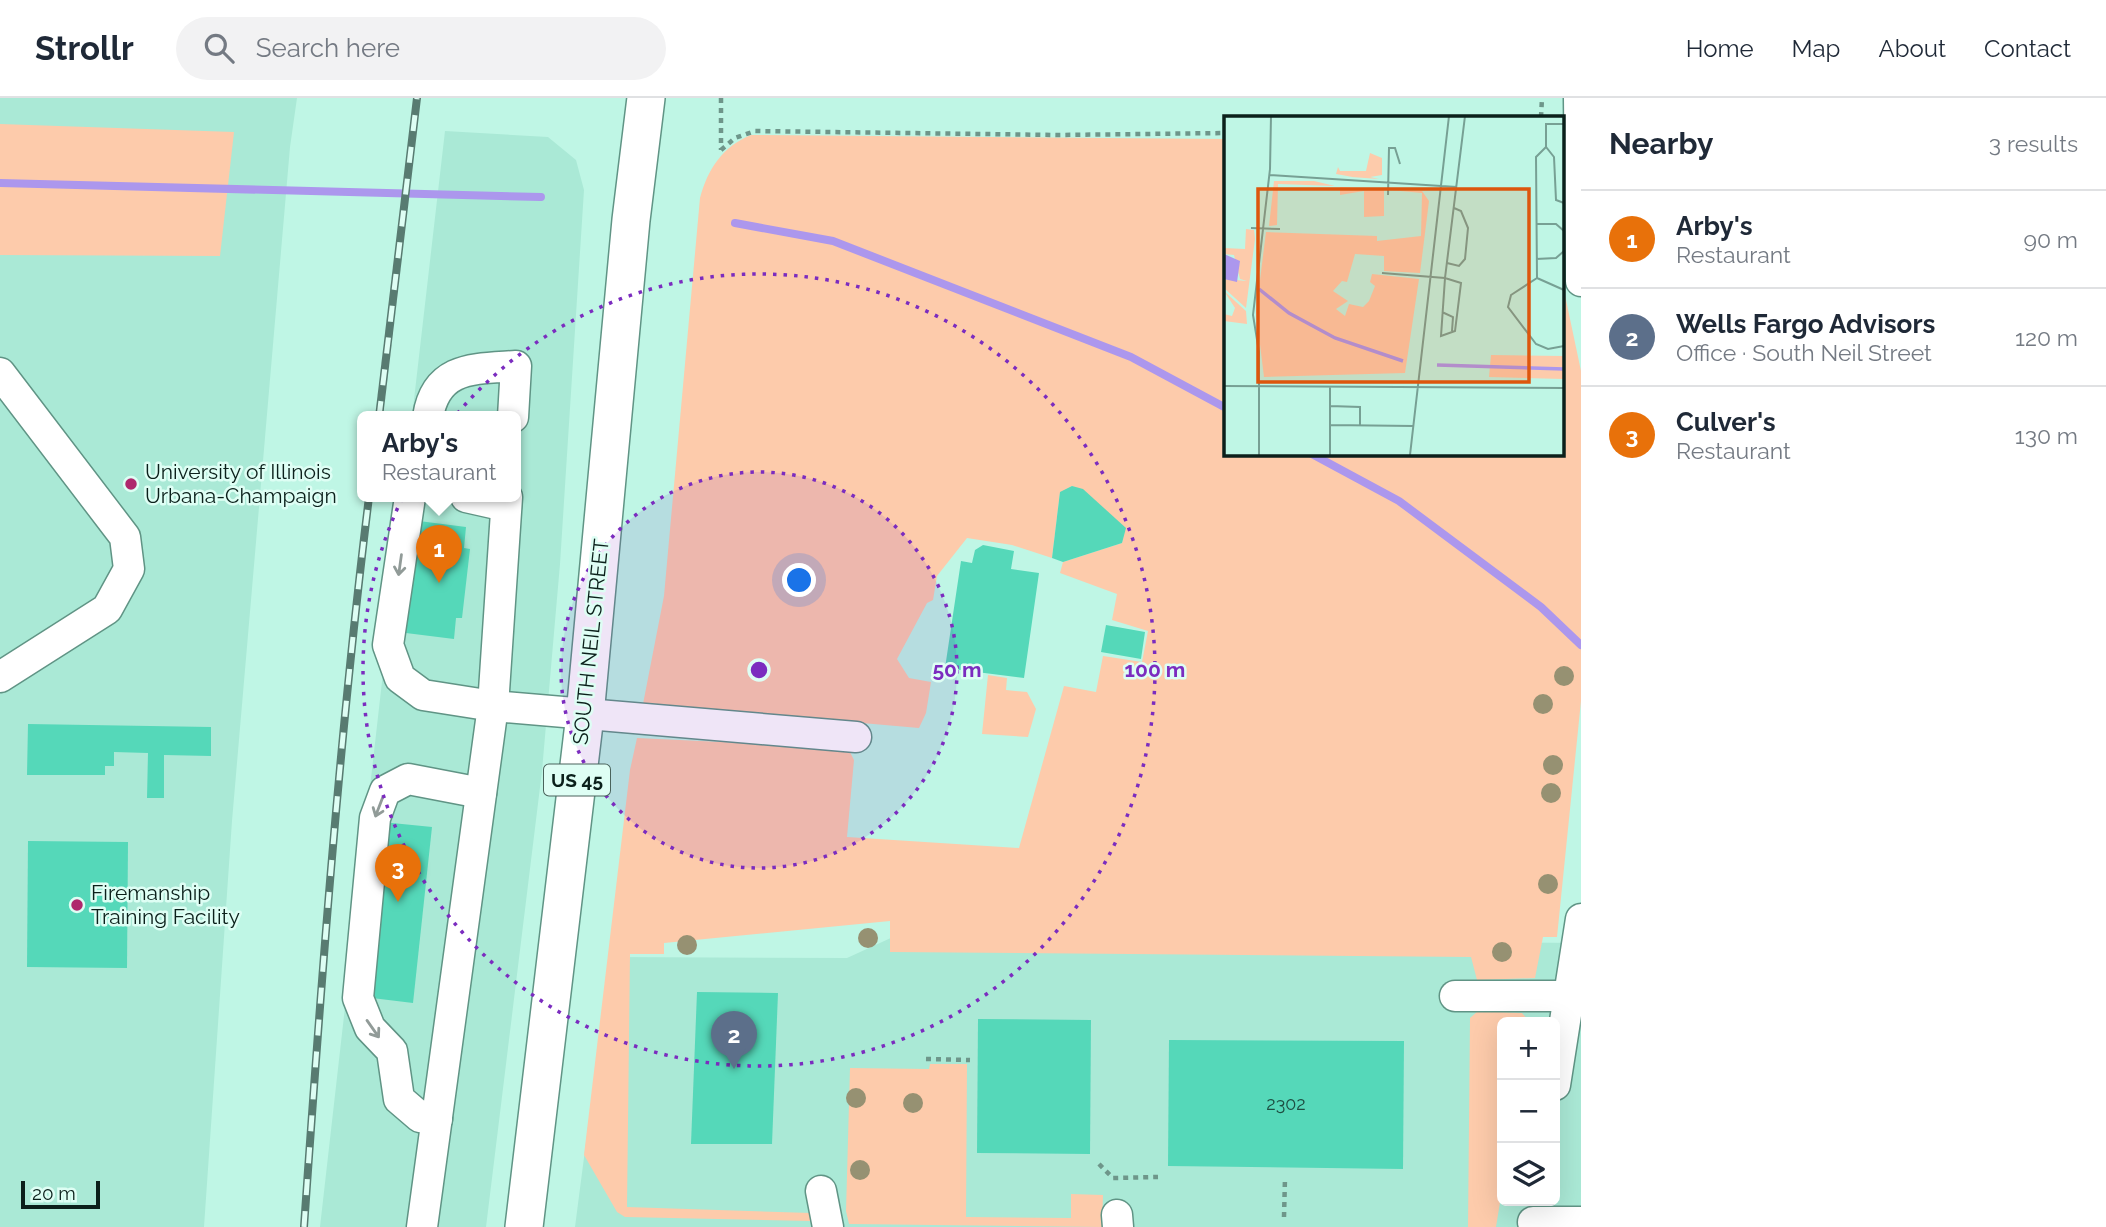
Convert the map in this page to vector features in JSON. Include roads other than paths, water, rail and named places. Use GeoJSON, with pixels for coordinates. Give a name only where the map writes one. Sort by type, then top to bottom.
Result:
{"type":"FeatureCollection","features":[{"type":"Feature","properties":{"kind":"main road","name":"SOUTH NEIL STREET"},"geometry":{"type":"LineString","coordinates":[[523,1227],[585,715],[629,234],[646,98]]}},
{"type":"Feature","properties":{"kind":"street"},"geometry":{"type":"LineString","coordinates":[[1579,98],[1581,281]]}},
{"type":"Feature","properties":{"kind":"street"},"geometry":{"type":"LineString","coordinates":[[429,411],[431,396],[448,379],[468,369],[516,366],[513,411]]}},
{"type":"Feature","properties":{"kind":"street"},"geometry":{"type":"LineString","coordinates":[[0,373],[125,537],[129,569],[107,610],[0,677]]}},
{"type":"Feature","properties":{"kind":"street"},"geometry":{"type":"LineString","coordinates":[[448,379],[448,411]]}},
{"type":"Feature","properties":{"kind":"street"},"geometry":{"type":"LineString","coordinates":[[409,502],[388,645],[400,678],[423,695],[492,706],[856,737]]}},
{"type":"Feature","properties":{"kind":"street"},"geometry":{"type":"LineString","coordinates":[[422,1227],[492,706],[507,502]]}},
{"type":"Feature","properties":{"kind":"street"},"geometry":{"type":"LineString","coordinates":[[437,1119],[420,1117],[399,1100],[392,1051],[370,1028],[358,998],[374,818],[385,791],[408,779],[481,793]]}},
{"type":"Feature","properties":{"kind":"street"},"geometry":{"type":"LineString","coordinates":[[1556,1080],[1576,996],[1581,919]]}},
{"type":"Feature","properties":{"kind":"street"},"geometry":{"type":"LineString","coordinates":[[1455,996],[1576,996]]}},
{"type":"Feature","properties":{"kind":"street"},"geometry":{"type":"LineString","coordinates":[[821,1191],[828,1227]]}},
{"type":"Feature","properties":{"kind":"street"},"geometry":{"type":"LineString","coordinates":[[1533,1216],[1581,1222]]}},
{"type":"Feature","properties":{"kind":"waterway"},"geometry":{"type":"LineString","coordinates":[[0,183],[541,197]]}},
{"type":"Feature","properties":{"kind":"waterway"},"geometry":{"type":"LineString","coordinates":[[735,223],[833,241],[1131,357],[1224,407]]}},
{"type":"Feature","properties":{"kind":"waterway"},"geometry":{"type":"LineString","coordinates":[[1314,455],[1399,501],[1541,607],[1581,645]]}},
{"type":"Feature","properties":{"kind":"railway"},"geometry":{"type":"LineString","coordinates":[[380,411],[417,98]]}},
{"type":"Feature","properties":{"kind":"railway"},"geometry":{"type":"LineString","coordinates":[[304,1227],[340,771],[368,502]]}},
{"type":"Feature","properties":{"kind":"place","name":"University of Illinois Urbana-Champaign"},"geometry":{"type":"Point","coordinates":[131,484]}},
{"type":"Feature","properties":{"kind":"place","name":"Arby's"},"geometry":{"type":"Point","coordinates":[439,583]}},
{"type":"Feature","properties":{"kind":"place","name":"Culver's"},"geometry":{"type":"Point","coordinates":[398,902]}},
{"type":"Feature","properties":{"kind":"place","name":"Firemanship Training Facility"},"geometry":{"type":"Point","coordinates":[77,905]}},
{"type":"Feature","properties":{"kind":"place","name":"Wells Fargo Advisors"},"geometry":{"type":"Point","coordinates":[734,1069]}}]}
